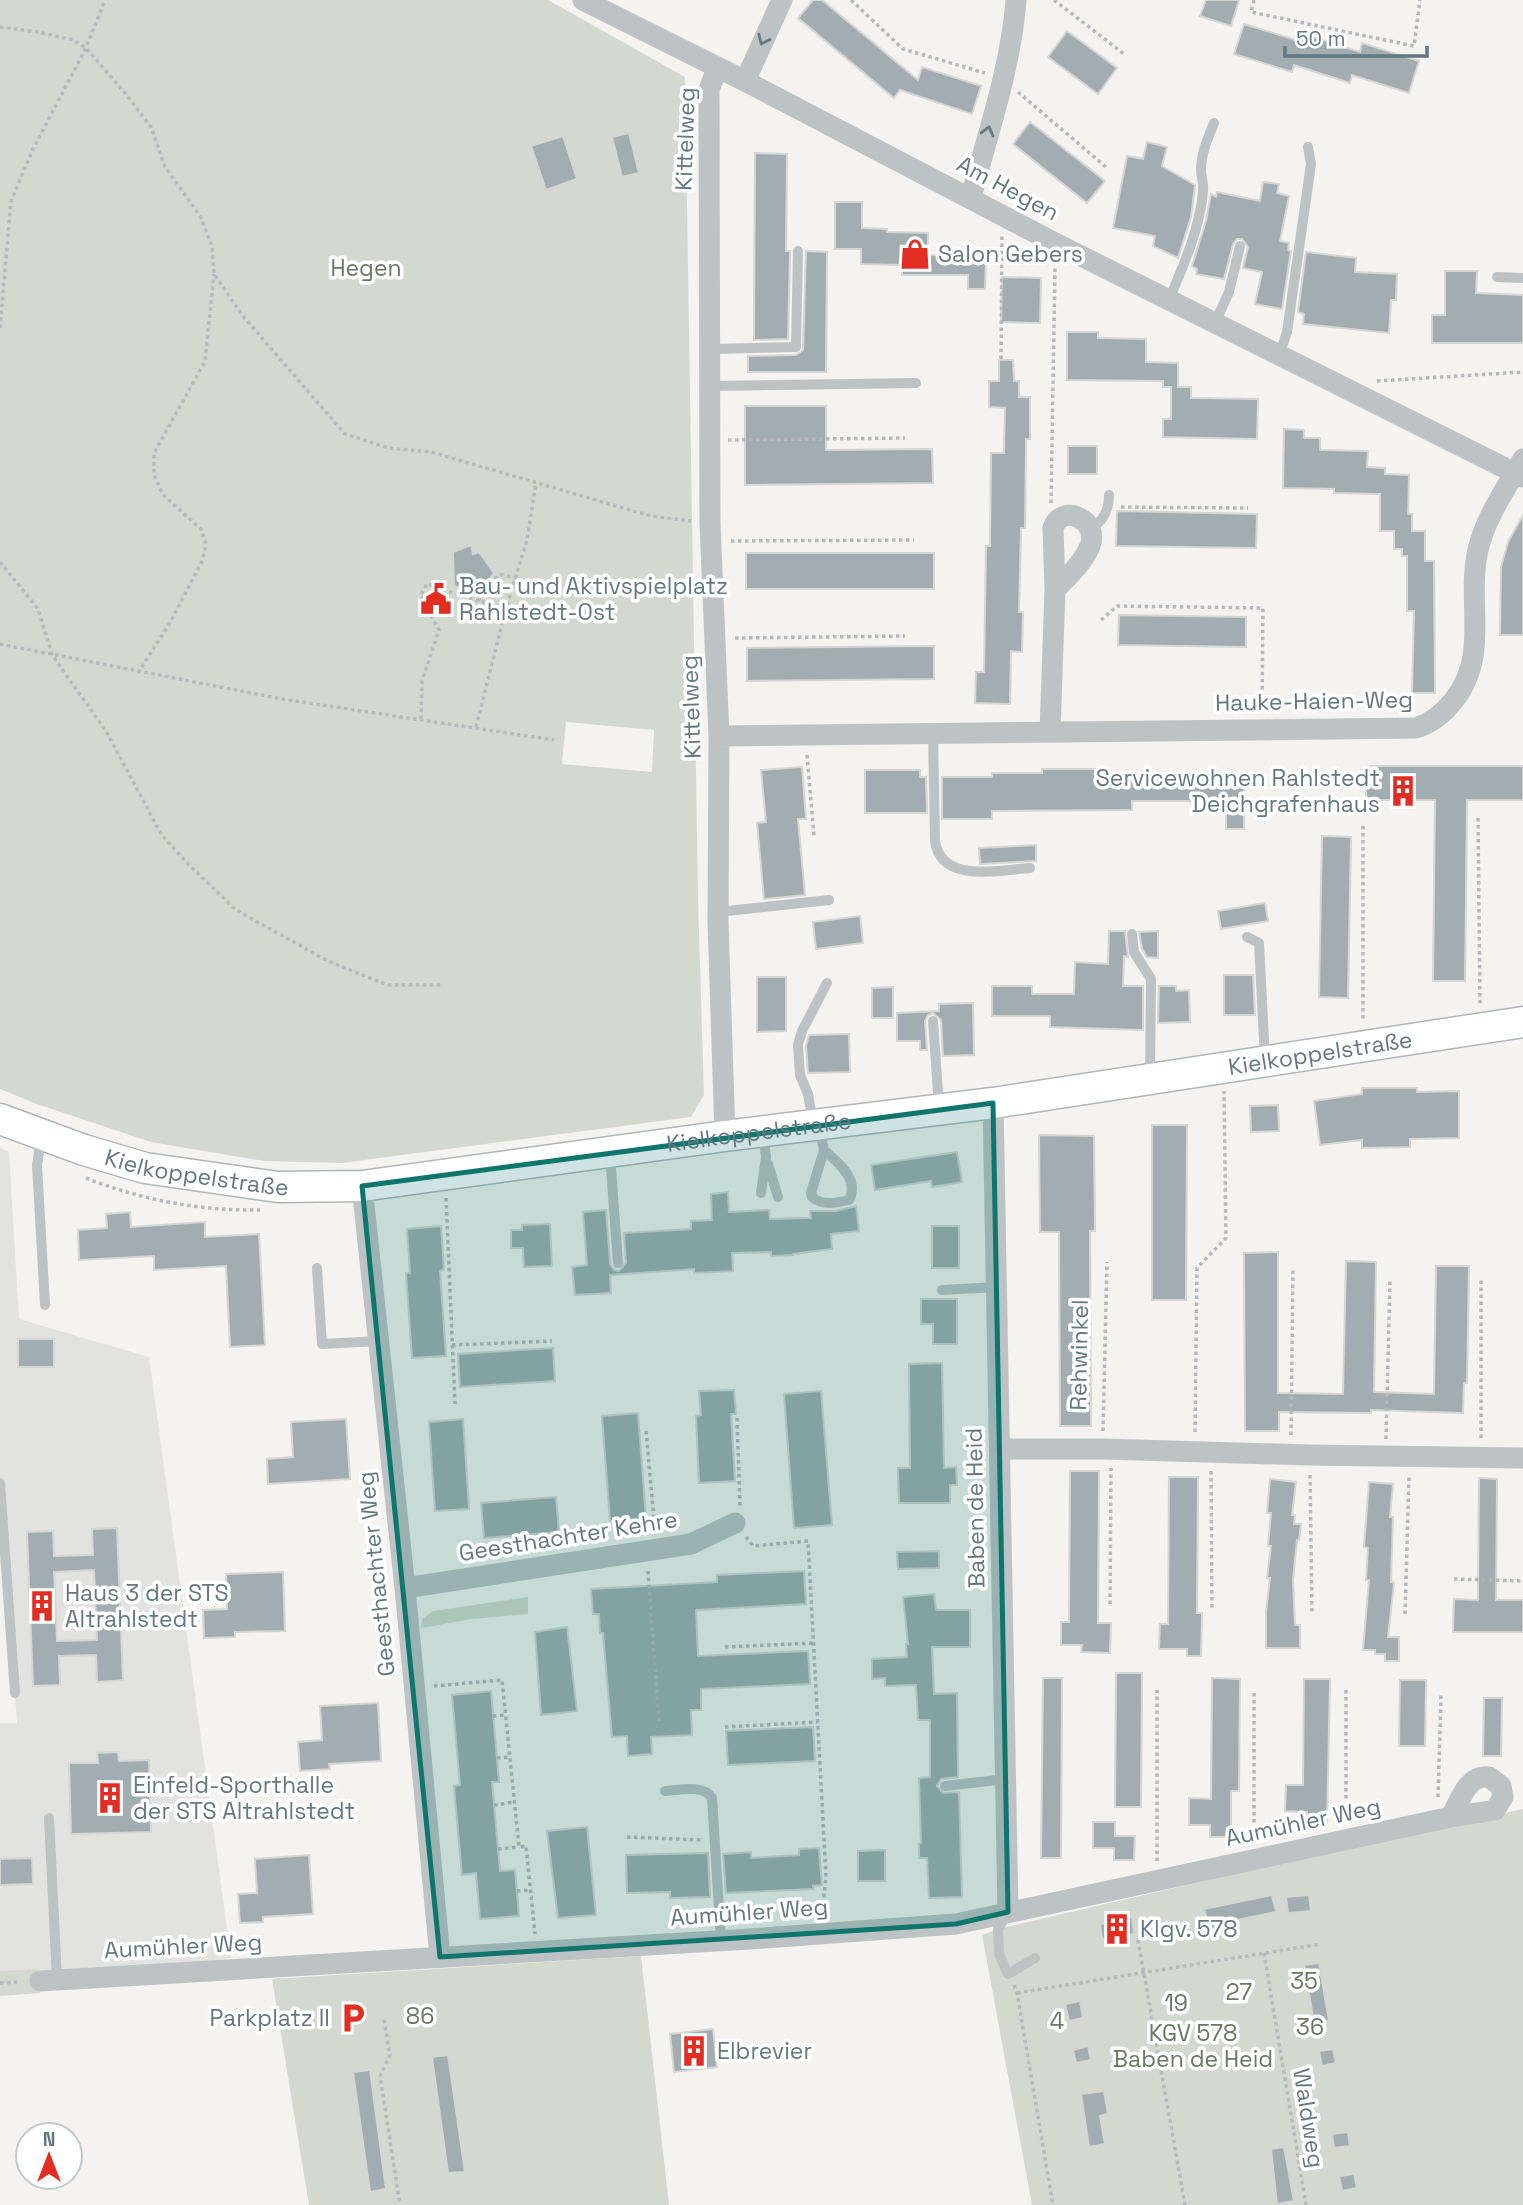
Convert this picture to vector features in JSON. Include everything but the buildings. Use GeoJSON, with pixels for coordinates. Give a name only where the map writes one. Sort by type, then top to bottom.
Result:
{"type":"FeatureCollection","features":[{"type":"Feature","properties":{"kind":"street","name":"Am Hegen"},"geometry":{"type":"LineString","coordinates":[[583,0],[1279,356],[1520,470]]}},
{"type":"Feature","properties":{"kind":"street"},"geometry":{"type":"LineString","coordinates":[[745,81],[782,0]]}},
{"type":"Feature","properties":{"kind":"street"},"geometry":{"type":"LineString","coordinates":[[971,197],[1003,78],[1014,26],[1016,0]]}},
{"type":"Feature","properties":{"kind":"street","name":"Kittelweg"},"geometry":{"type":"LineString","coordinates":[[717,68],[709,90],[710,440],[719,736],[718,912],[725,1136]]}},
{"type":"Feature","properties":{"kind":"street","name":"Hauke-Haien-Weg"},"geometry":{"type":"LineString","coordinates":[[719,736],[1416,728],[1432,722],[1450,705],[1464,686],[1474,659],[1477,551],[1486,525],[1520,470]]}},
{"type":"Feature","properties":{"kind":"street"},"geometry":{"type":"LineString","coordinates":[[1050,731],[1055,590],[1053,528],[1055,522],[1062,517],[1078,517],[1088,524],[1091,532],[1090,546],[1084,557],[1055,590]]}},
{"type":"Feature","properties":{"kind":"street","name":"Kielkoppelstraße"},"geometry":{"type":"LineString","coordinates":[[0,1119],[145,1168],[278,1187],[362,1186],[725,1136],[765,1144],[939,1110],[1523,1022]]}},
{"type":"Feature","properties":{"kind":"street","name":"Baben de Heid"},"geometry":{"type":"LineString","coordinates":[[993,1103],[1008,1912]]}},
{"type":"Feature","properties":{"kind":"street","name":"Geesthachter Weg"},"geometry":{"type":"LineString","coordinates":[[362,1186],[405,1588],[440,1957]]}},
{"type":"Feature","properties":{"kind":"street"},"geometry":{"type":"LineString","coordinates":[[1000,1449],[1523,1458]]}},
{"type":"Feature","properties":{"kind":"street","name":"Geesthachter Kehre"},"geometry":{"type":"LineString","coordinates":[[405,1588],[691,1544],[735,1523]]}},
{"type":"Feature","properties":{"kind":"street","name":"Aumühler Weg"},"geometry":{"type":"LineString","coordinates":[[48,1980],[537,1952],[956,1923],[1444,1819]]}},
{"type":"Feature","properties":{"kind":"lane"},"geometry":{"type":"LineString","coordinates":[[1169,300],[1185,264],[1197,222],[1203,191],[1201,167],[1204,149],[1214,123]]}},
{"type":"Feature","properties":{"kind":"lane"},"geometry":{"type":"LineString","coordinates":[[1279,356],[1287,332],[1311,164],[1308,147]]}},
{"type":"Feature","properties":{"kind":"lane"},"geometry":{"type":"LineString","coordinates":[[1214,323],[1229,292],[1240,246]]}},
{"type":"Feature","properties":{"kind":"lane"},"geometry":{"type":"LineString","coordinates":[[710,349],[796,347],[798,251]]}},
{"type":"Feature","properties":{"kind":"lane"},"geometry":{"type":"LineString","coordinates":[[1497,277],[1523,278]]}},
{"type":"Feature","properties":{"kind":"lane"},"geometry":{"type":"LineString","coordinates":[[710,386],[916,383]]}},
{"type":"Feature","properties":{"kind":"lane"},"geometry":{"type":"LineString","coordinates":[[1091,532],[1107,513],[1109,495]]}},
{"type":"Feature","properties":{"kind":"lane"},"geometry":{"type":"LineString","coordinates":[[933,733],[934,841],[942,859],[956,870],[1030,868]]}},
{"type":"Feature","properties":{"kind":"lane"},"geometry":{"type":"LineString","coordinates":[[718,912],[829,900]]}},
{"type":"Feature","properties":{"kind":"lane"},"geometry":{"type":"LineString","coordinates":[[1132,934],[1134,952],[1151,979],[1150,1078]]}},
{"type":"Feature","properties":{"kind":"lane"},"geometry":{"type":"LineString","coordinates":[[1247,937],[1259,943],[1261,955],[1261,1016],[1265,1060]]}},
{"type":"Feature","properties":{"kind":"lane"},"geometry":{"type":"LineString","coordinates":[[819,1133],[812,1197],[818,1202],[849,1200],[852,1196],[849,1177],[819,1133],[800,1075],[798,1045],[802,1031],[827,983]]}},
{"type":"Feature","properties":{"kind":"lane"},"geometry":{"type":"LineString","coordinates":[[933,1021],[939,1110]]}},
{"type":"Feature","properties":{"kind":"lane"},"geometry":{"type":"LineString","coordinates":[[42,1135],[37,1165],[46,1305]]}},
{"type":"Feature","properties":{"kind":"lane"},"geometry":{"type":"LineString","coordinates":[[761,1193],[765,1144]]}},
{"type":"Feature","properties":{"kind":"lane"},"geometry":{"type":"LineString","coordinates":[[765,1144],[778,1198]]}},
{"type":"Feature","properties":{"kind":"lane"},"geometry":{"type":"LineString","coordinates":[[610,1152],[618,1263]]}},
{"type":"Feature","properties":{"kind":"lane"},"geometry":{"type":"LineString","coordinates":[[317,1268],[323,1344],[378,1341]]}},
{"type":"Feature","properties":{"kind":"lane"},"geometry":{"type":"LineString","coordinates":[[942,1290],[997,1287]]}},
{"type":"Feature","properties":{"kind":"lane"},"geometry":{"type":"LineString","coordinates":[[0,1483],[15,1693]]}},
{"type":"Feature","properties":{"kind":"lane"},"geometry":{"type":"LineString","coordinates":[[945,1786],[1006,1779]]}},
{"type":"Feature","properties":{"kind":"lane"},"geometry":{"type":"LineString","coordinates":[[665,1791],[704,1790],[709,1793],[713,1808],[720,1940]]}},
{"type":"Feature","properties":{"kind":"lane"},"geometry":{"type":"LineString","coordinates":[[48,1980],[49,1818]]}},
{"type":"Feature","properties":{"kind":"lane"},"geometry":{"type":"LineString","coordinates":[[1008,1912],[998,1929],[999,1954],[1008,1974],[1035,1958]]}},
{"type":"Feature","properties":{"kind":"path"},"geometry":{"type":"LineString","coordinates":[[0,328],[11,201],[33,149],[86,48],[105,0]]}},
{"type":"Feature","properties":{"kind":"path"},"geometry":{"type":"LineString","coordinates":[[850,0],[903,49],[1003,78],[1107,168]]}},
{"type":"Feature","properties":{"kind":"path"},"geometry":{"type":"LineString","coordinates":[[1054,0],[1124,54]]}},
{"type":"Feature","properties":{"kind":"path"},"geometry":{"type":"LineString","coordinates":[[1254,0],[1251,12],[1414,46],[1420,0]]}},
{"type":"Feature","properties":{"kind":"path"},"geometry":{"type":"LineString","coordinates":[[0,27],[73,40],[86,48],[151,127],[165,167],[200,216],[212,246],[214,274],[205,361],[154,453],[154,475],[163,495],[201,529],[206,544],[203,559],[171,621],[138,673]]}},
{"type":"Feature","properties":{"kind":"path"},"geometry":{"type":"LineString","coordinates":[[1001,359],[1000,238],[1010,218]]}},
{"type":"Feature","properties":{"kind":"path"},"geometry":{"type":"LineString","coordinates":[[1055,243],[1051,491],[1055,522]]}},
{"type":"Feature","properties":{"kind":"path"},"geometry":{"type":"LineString","coordinates":[[214,274],[242,315],[345,434],[388,448],[431,452],[711,533],[914,540]]}},
{"type":"Feature","properties":{"kind":"path"},"geometry":{"type":"LineString","coordinates":[[1374,381],[1523,372]]}},
{"type":"Feature","properties":{"kind":"path"},"geometry":{"type":"LineString","coordinates":[[710,440],[905,438]]}},
{"type":"Feature","properties":{"kind":"path"},"geometry":{"type":"LineString","coordinates":[[476,727],[506,608],[527,540],[536,483]]}},
{"type":"Feature","properties":{"kind":"path"},"geometry":{"type":"LineString","coordinates":[[1091,532],[1103,533],[1117,507],[1248,508]]}},
{"type":"Feature","properties":{"kind":"path"},"geometry":{"type":"LineString","coordinates":[[0,562],[38,609],[52,655],[106,731],[161,834],[236,909],[326,960],[387,985],[441,985]]}},
{"type":"Feature","properties":{"kind":"path"},"geometry":{"type":"LineString","coordinates":[[478,601],[499,574],[516,578]]}},
{"type":"Feature","properties":{"kind":"path"},"geometry":{"type":"LineString","coordinates":[[421,719],[422,681],[439,630],[420,596],[427,584],[506,608]]}},
{"type":"Feature","properties":{"kind":"path"},"geometry":{"type":"LineString","coordinates":[[1101,620],[1117,606],[1263,608],[1262,730]]}},
{"type":"Feature","properties":{"kind":"path"},"geometry":{"type":"LineString","coordinates":[[715,638],[905,635]]}},
{"type":"Feature","properties":{"kind":"path"},"geometry":{"type":"LineString","coordinates":[[0,644],[282,699],[554,740]]}},
{"type":"Feature","properties":{"kind":"path"},"geometry":{"type":"LineString","coordinates":[[805,735],[814,836]]}},
{"type":"Feature","properties":{"kind":"path"},"geometry":{"type":"LineString","coordinates":[[1478,818],[1480,1003],[1490,1002]]}},
{"type":"Feature","properties":{"kind":"path"},"geometry":{"type":"LineString","coordinates":[[1351,1023],[1363,1021],[1363,826]]}},
{"type":"Feature","properties":{"kind":"path","name":"Kielkoppelstraße"},"geometry":{"type":"LineString","coordinates":[[1202,1451],[1197,1268],[1226,1238],[1224,1088]]}},
{"type":"Feature","properties":{"kind":"path"},"geometry":{"type":"LineString","coordinates":[[444,1175],[455,1404]]}},
{"type":"Feature","properties":{"kind":"path","name":"Rehwinkel"},"geometry":{"type":"LineString","coordinates":[[1107,1262],[1110,1604]]}},
{"type":"Feature","properties":{"kind":"path"},"geometry":{"type":"LineString","coordinates":[[1293,1269],[1300,1455],[1312,1613]]}},
{"type":"Feature","properties":{"kind":"path"},"geometry":{"type":"LineString","coordinates":[[1480,1457],[1481,1279]]}},
{"type":"Feature","properties":{"kind":"path"},"geometry":{"type":"LineString","coordinates":[[1386,1456],[1390,1280]]}},
{"type":"Feature","properties":{"kind":"path"},"geometry":{"type":"LineString","coordinates":[[452,1345],[552,1341]]}},
{"type":"Feature","properties":{"kind":"path"},"geometry":{"type":"LineString","coordinates":[[737,1418],[741,1504],[735,1523],[753,1546],[808,1541],[826,1877],[820,1933]]}},
{"type":"Feature","properties":{"kind":"path"},"geometry":{"type":"LineString","coordinates":[[646,1431],[659,1722]]}},
{"type":"Feature","properties":{"kind":"path"},"geometry":{"type":"LineString","coordinates":[[1202,1451],[1212,1611]]}},
{"type":"Feature","properties":{"kind":"path"},"geometry":{"type":"LineString","coordinates":[[1405,1614],[1410,1456]]}},
{"type":"Feature","properties":{"kind":"path"},"geometry":{"type":"LineString","coordinates":[[1454,1579],[1523,1581]]}},
{"type":"Feature","properties":{"kind":"path"},"geometry":{"type":"LineString","coordinates":[[725,1647],[814,1643]]}},
{"type":"Feature","properties":{"kind":"path"},"geometry":{"type":"LineString","coordinates":[[414,1688],[502,1680],[519,1847]]}},
{"type":"Feature","properties":{"kind":"path"},"geometry":{"type":"LineString","coordinates":[[1157,1690],[1157,1880]]}},
{"type":"Feature","properties":{"kind":"path"},"geometry":{"type":"LineString","coordinates":[[1346,1690],[1346,1840]]}},
{"type":"Feature","properties":{"kind":"path"},"geometry":{"type":"LineString","coordinates":[[1254,1693],[1254,1860]]}},
{"type":"Feature","properties":{"kind":"path"},"geometry":{"type":"LineString","coordinates":[[1441,1695],[1444,1819]]}},
{"type":"Feature","properties":{"kind":"path"},"geometry":{"type":"LineString","coordinates":[[493,1716],[506,1715]]}},
{"type":"Feature","properties":{"kind":"path"},"geometry":{"type":"LineString","coordinates":[[725,1727],[818,1722]]}},
{"type":"Feature","properties":{"kind":"path"},"geometry":{"type":"LineString","coordinates":[[497,1758],[510,1757]]}},
{"type":"Feature","properties":{"kind":"path"},"geometry":{"type":"LineString","coordinates":[[494,1805],[515,1802]]}},
{"type":"Feature","properties":{"kind":"path"},"geometry":{"type":"LineString","coordinates":[[627,1837],[715,1840]]}},
{"type":"Feature","properties":{"kind":"path"},"geometry":{"type":"LineString","coordinates":[[498,1849],[526,1846],[537,1952]]}},
{"type":"Feature","properties":{"kind":"path"},"geometry":{"type":"LineString","coordinates":[[517,1891],[531,1890]]}},
{"type":"Feature","properties":{"kind":"path"},"geometry":{"type":"LineString","coordinates":[[1138,1940],[1185,2205]]}},
{"type":"Feature","properties":{"kind":"path"},"geometry":{"type":"LineString","coordinates":[[1053,2205],[1017,1993],[1321,1944]]}},
{"type":"Feature","properties":{"kind":"path","name":"Waldweg"},"geometry":{"type":"LineString","coordinates":[[1264,1953],[1306,2205]]}},
{"type":"Feature","properties":{"kind":"path"},"geometry":{"type":"LineString","coordinates":[[384,2020],[390,2054],[380,2076],[400,2205]]}},
{"type":"Feature","properties":{"kind":"highlighted area"},"geometry":{"type":"Polygon","coordinates":[[[993,1103],[1008,1912],[956,1924],[440,1957],[362,1186],[993,1103]]]}},
{"type":"Feature","properties":{"kind":"shaded area"},"geometry":{"type":"Polygon","coordinates":[[[0,1148],[9,1152],[19,1319],[149,1357],[231,1958],[57,1980],[0,1983],[0,1723],[17,1723],[0,1500],[0,1148]]]}},
{"type":"Feature","properties":{"kind":"green space","name":"Hegen"},"geometry":{"type":"Polygon","coordinates":[[[0,0],[548,0],[685,77],[698,898],[704,1095],[691,1117],[342,1163],[264,1161],[151,1142],[0,1089],[0,0]],[[566,722],[562,764],[652,772],[654,730],[566,722]]]}},
{"type":"Feature","properties":{"kind":"green space"},"geometry":{"type":"Polygon","coordinates":[[[528,1597],[528,1614],[472,1619],[421,1628],[422,1619],[433,1611],[528,1597]]]}},
{"type":"Feature","properties":{"kind":"green space","name":"KGV 578 Baben de Heid"},"geometry":{"type":"Polygon","coordinates":[[[1523,1809],[1523,2205],[1032,2205],[982,1935],[998,1929],[1523,1809]]]}},
{"type":"Feature","properties":{"kind":"green space","name":"86"},"geometry":{"type":"Polygon","coordinates":[[[641,1956],[669,2205],[309,2205],[272,1979],[641,1956]]]}},
{"type":"Feature","properties":{"kind":"green space"},"geometry":{"type":"Polygon","coordinates":[[[38,1969],[40,1993],[0,1996],[0,1971],[38,1969]]]}},
{"type":"Feature","properties":{"kind":"place","name":"Salon Gebers"},"geometry":{"type":"Point","coordinates":[915,254]}},
{"type":"Feature","properties":{"kind":"place","name":"Bau- und Aktivspielplatz Rahlstedt-Ost"},"geometry":{"type":"Point","coordinates":[436,599]}},
{"type":"Feature","properties":{"kind":"place","name":"Servicewohnen Rahlstedt Deichgrafenhaus"},"geometry":{"type":"Point","coordinates":[1403,791]}},
{"type":"Feature","properties":{"kind":"place","name":"Haus 3 der STS Altrahlstedt"},"geometry":{"type":"Point","coordinates":[42,1606]}},
{"type":"Feature","properties":{"kind":"place","name":"Einfeld-Sporthalle der STS Altrahlstedt"},"geometry":{"type":"Point","coordinates":[110,1798]}},
{"type":"Feature","properties":{"kind":"place","name":"Klgv. 578"},"geometry":{"type":"Point","coordinates":[1117,1929]}},
{"type":"Feature","properties":{"kind":"place","name":"Parkplatz II"},"geometry":{"type":"Point","coordinates":[353,2018]}},
{"type":"Feature","properties":{"kind":"place","name":"Elbrevier"},"geometry":{"type":"Point","coordinates":[694,2051]}},
{"type":"Feature","properties":{"kind":"park label","name":"35"},"geometry":{"type":"Point","coordinates":[1304,1981]}},
{"type":"Feature","properties":{"kind":"park label","name":"27"},"geometry":{"type":"Point","coordinates":[1239,1992]}},
{"type":"Feature","properties":{"kind":"park label","name":"19"},"geometry":{"type":"Point","coordinates":[1176,2003]}},
{"type":"Feature","properties":{"kind":"park label","name":"4"},"geometry":{"type":"Point","coordinates":[1057,2021]}},
{"type":"Feature","properties":{"kind":"park label","name":"36"},"geometry":{"type":"Point","coordinates":[1310,2027]}}]}
